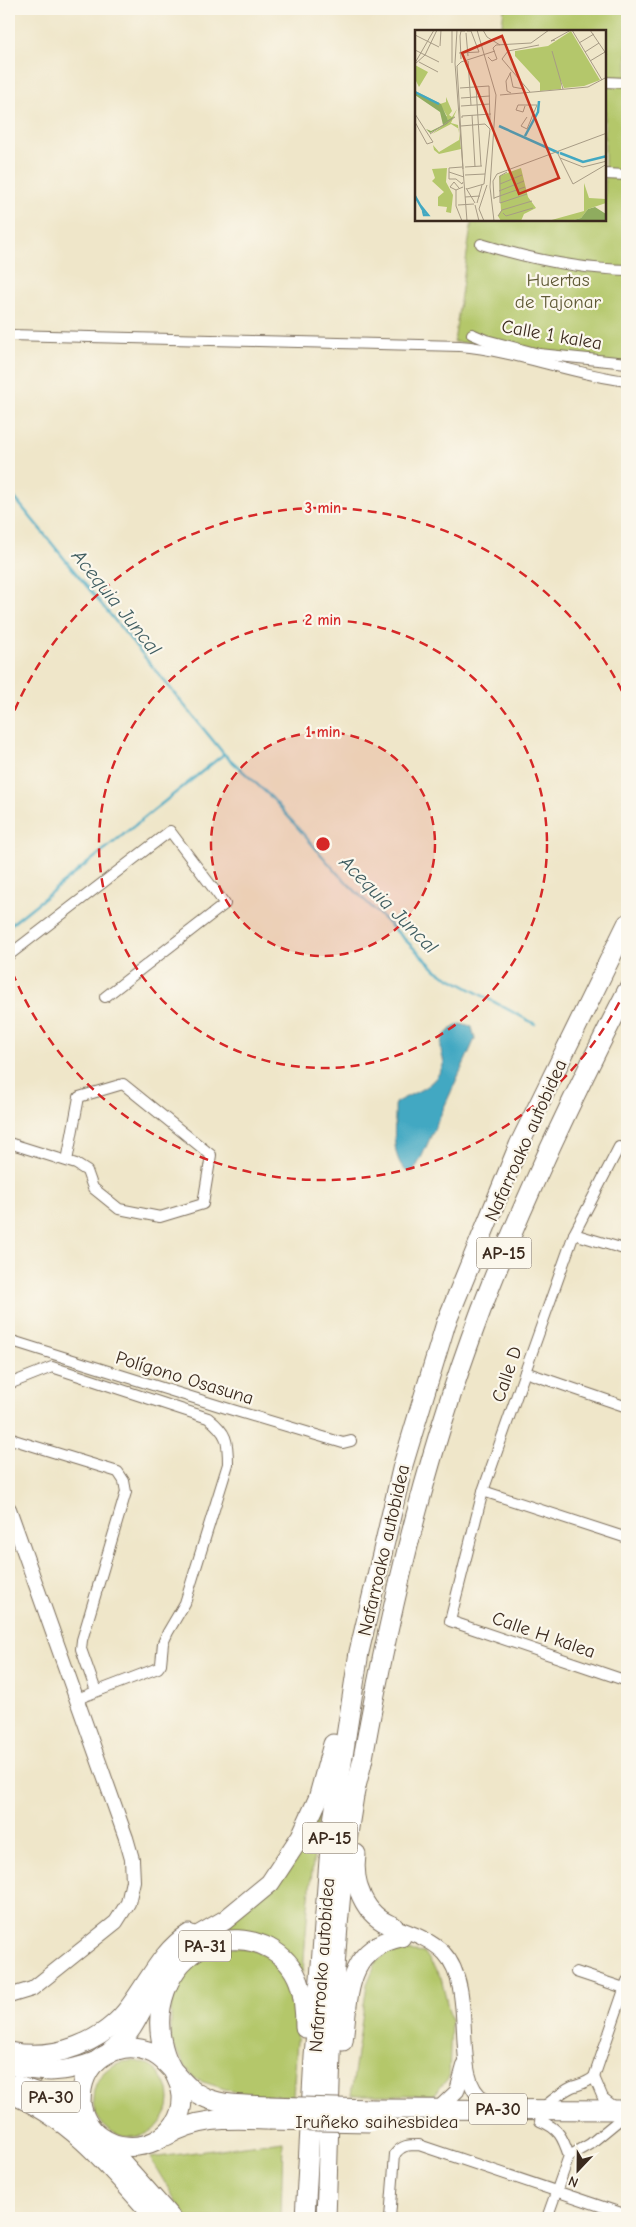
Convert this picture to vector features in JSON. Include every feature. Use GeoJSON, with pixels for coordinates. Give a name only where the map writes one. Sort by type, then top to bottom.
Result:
{"type":"FeatureCollection","features":[{"type":"Feature","properties":{"kind":"highway","name":"Nafarroako autobidea"},"geometry":{"type":"LineString","coordinates":[[305,2218],[314,2057],[331,1834],[357,1662],[403,1465],[446,1322],[519,1145],[627,924]]}},
{"type":"Feature","properties":{"kind":"highway","name":"Nafarroako autobidea"},"geometry":{"type":"LineString","coordinates":[[326,2218],[335,1979],[353,1798],[360,1774],[375,1688],[394,1601],[444,1417],[491,1284],[543,1160],[627,991]]}},
{"type":"Feature","properties":{"kind":"highway"},"geometry":{"type":"LineString","coordinates":[[104,2056],[123,2041],[128,2034],[157,1979],[173,1957],[190,1941],[225,1920],[270,1883],[301,1836],[318,1799],[331,1756],[360,1597],[394,1454],[423,1368],[446,1322]]}},
{"type":"Feature","properties":{"kind":"highway"},"geometry":{"type":"LineString","coordinates":[[328,2133],[340,2101],[350,1987],[355,1972],[369,1950],[393,1929],[369,1911],[361,1896],[356,1876],[356,1858],[363,1801],[360,1774]]}},
{"type":"Feature","properties":{"kind":"highway"},"geometry":{"type":"LineString","coordinates":[[9,2052],[37,2054],[60,2051],[100,2036],[118,2022],[166,1954],[185,1936],[245,1903]]}},
{"type":"Feature","properties":{"kind":"highway","name":"PA-31"},"geometry":{"type":"LineString","coordinates":[[171,2067],[162,2045],[160,2033],[161,2007],[167,1986],[184,1960],[193,1952],[214,1942],[232,1940],[253,1941],[264,1945],[288,1962],[298,1978],[305,2008],[299,2218]]}},
{"type":"Feature","properties":{"kind":"highway","name":"PA-30"},"geometry":{"type":"LineString","coordinates":[[9,2065],[32,2071],[56,2072],[83,2066],[127,2047],[144,2049],[159,2056],[171,2067]]}},
{"type":"Feature","properties":{"kind":"highway","name":"PA-30"},"geometry":{"type":"LineString","coordinates":[[94,2130],[82,2108],[81,2090],[86,2074],[104,2056]]}},
{"type":"Feature","properties":{"kind":"highway"},"geometry":{"type":"LineString","coordinates":[[160,2139],[172,2128],[179,2113],[182,2097],[179,2081],[171,2067]]}},
{"type":"Feature","properties":{"kind":"highway","name":"Iruñeko saihesbidea"},"geometry":{"type":"LineString","coordinates":[[171,2067],[187,2088],[206,2098],[269,2113],[370,2116],[623,2116]]}},
{"type":"Feature","properties":{"kind":"highway","name":"PA-30"},"geometry":{"type":"LineString","coordinates":[[9,2083],[55,2099],[113,2145],[129,2148],[145,2146],[160,2139]]}},
{"type":"Feature","properties":{"kind":"highway"},"geometry":{"type":"LineString","coordinates":[[9,2093],[47,2112],[77,2134],[106,2162],[155,2218]]}},
{"type":"Feature","properties":{"kind":"highway","name":"Iruñeko saihesbidea"},"geometry":{"type":"LineString","coordinates":[[370,2116],[436,2111],[541,2115]]}},
{"type":"Feature","properties":{"kind":"highway","name":"Iruñeko saihesbidea"},"geometry":{"type":"LineString","coordinates":[[160,2139],[191,2124],[234,2120],[269,2113]]}},
{"type":"Feature","properties":{"kind":"highway"},"geometry":{"type":"LineString","coordinates":[[94,2130],[170,2218]]}},
{"type":"Feature","properties":{"kind":"street"},"geometry":{"type":"LineString","coordinates":[[606,82],[627,83]]}},
{"type":"Feature","properties":{"kind":"street"},"geometry":{"type":"LineString","coordinates":[[606,174],[627,175]]}},
{"type":"Feature","properties":{"kind":"street"},"geometry":{"type":"LineString","coordinates":[[482,244],[531,259],[569,266],[627,270]]}},
{"type":"Feature","properties":{"kind":"street","name":"Calle 1 kalea"},"geometry":{"type":"LineString","coordinates":[[472,334],[486,340],[539,354],[627,363]]}},
{"type":"Feature","properties":{"kind":"street"},"geometry":{"type":"LineString","coordinates":[[9,335],[460,346],[494,349],[578,373],[627,381]]}},
{"type":"Feature","properties":{"kind":"street"},"geometry":{"type":"LineString","coordinates":[[9,955],[170,831],[225,904],[105,998]]}},
{"type":"Feature","properties":{"kind":"street"},"geometry":{"type":"LineString","coordinates":[[9,1143],[68,1161],[88,1171],[93,1188],[119,1209],[160,1217],[203,1204],[211,1155],[123,1084],[79,1097],[68,1161]]}},
{"type":"Feature","properties":{"kind":"street","name":"Calle D"},"geometry":{"type":"LineString","coordinates":[[450,1621],[483,1491],[574,1234],[619,1147]]}},
{"type":"Feature","properties":{"kind":"street"},"geometry":{"type":"LineString","coordinates":[[574,1234],[627,1250]]}},
{"type":"Feature","properties":{"kind":"street","name":"Polígono Osasuna"},"geometry":{"type":"LineString","coordinates":[[9,1340],[226,1408],[343,1442],[352,1441]]}},
{"type":"Feature","properties":{"kind":"street"},"geometry":{"type":"LineString","coordinates":[[9,1384],[52,1367],[208,1418],[222,1430],[228,1444],[228,1464],[185,1603],[163,1643],[161,1664],[158,1668],[77,1699]]}},
{"type":"Feature","properties":{"kind":"street"},"geometry":{"type":"LineString","coordinates":[[525,1372],[627,1407]]}},
{"type":"Feature","properties":{"kind":"street"},"geometry":{"type":"LineString","coordinates":[[9,1435],[14,1440],[118,1472],[124,1481],[126,1492],[82,1640],[81,1649],[96,1691]]}},
{"type":"Feature","properties":{"kind":"street"},"geometry":{"type":"LineString","coordinates":[[483,1491],[627,1538]]}},
{"type":"Feature","properties":{"kind":"street"},"geometry":{"type":"LineString","coordinates":[[9,1509],[126,1838],[132,1859],[133,1881],[128,1903],[116,1922],[32,1988],[9,1996]]}},
{"type":"Feature","properties":{"kind":"street","name":"Calle H kalea"},"geometry":{"type":"LineString","coordinates":[[450,1621],[627,1680]]}},
{"type":"Feature","properties":{"kind":"street"},"geometry":{"type":"LineString","coordinates":[[393,1929],[424,1939],[435,1945],[452,1964],[460,1985],[463,2003],[465,2061],[470,2081],[475,2091],[484,2099],[541,2115],[560,2134],[569,2156]]}},
{"type":"Feature","properties":{"kind":"street"},"geometry":{"type":"LineString","coordinates":[[541,2115],[559,2095],[572,2087],[585,2084],[594,2077],[626,1986],[576,1972]]}},
{"type":"Feature","properties":{"kind":"street"},"geometry":{"type":"LineString","coordinates":[[436,2111],[457,2091],[465,2061]]}},
{"type":"Feature","properties":{"kind":"street"},"geometry":{"type":"LineString","coordinates":[[546,2218],[569,2156],[590,2144],[623,2116],[604,2098],[594,2077]]}},
{"type":"Feature","properties":{"kind":"street"},"geometry":{"type":"LineString","coordinates":[[390,2218],[395,2154],[400,2147],[406,2145],[419,2145],[627,2215]]}},
{"type":"Feature","properties":{"kind":"green space","name":"Huertas de Tajonar"},"geometry":{"type":"Polygon","coordinates":[[[504,9],[627,9],[627,368],[495,345],[454,342],[472,221],[606,221],[606,30],[501,30],[504,9]]]}},
{"type":"Feature","properties":{"kind":"green space"},"geometry":{"type":"Polygon","coordinates":[[[319,1811],[308,1906],[303,1972],[224,1932],[319,1811]]]}},
{"type":"Feature","properties":{"kind":"green space"},"geometry":{"type":"Polygon","coordinates":[[[222,1947],[247,1948],[270,1957],[288,1977],[299,2014],[293,2096],[244,2095],[194,2079],[171,2043],[171,2001],[188,1966],[222,1947]]]}},
{"type":"Feature","properties":{"kind":"green space"},"geometry":{"type":"Polygon","coordinates":[[[393,1950],[425,1953],[441,1978],[451,2020],[449,2077],[434,2095],[351,2095],[367,1984],[377,1960],[393,1950]]]}},
{"type":"Feature","properties":{"kind":"green space"},"geometry":{"type":"Polygon","coordinates":[[[131,2061],[145,2064],[158,2072],[166,2085],[169,2099],[166,2113],[158,2126],[145,2134],[131,2137],[117,2134],[104,2126],[96,2113],[93,2099],[96,2085],[104,2072],[117,2064],[131,2061]]]}},
{"type":"Feature","properties":{"kind":"green space"},"geometry":{"type":"Polygon","coordinates":[[[283,2141],[281,2218],[186,2218],[150,2158],[283,2141]]]}},
{"type":"Feature","properties":{"kind":"water"},"geometry":{"type":"Polygon","coordinates":[[[460,1024],[472,1027],[475,1039],[422,1156],[414,1171],[407,1172],[401,1165],[396,1149],[394,1130],[395,1103],[424,1088],[436,1078],[444,1062],[441,1049],[443,1039],[449,1031],[460,1024]]]}},
{"type":"Feature","properties":{"kind":"waterway","name":"Acequia Juncal"},"geometry":{"type":"LineString","coordinates":[[9,491],[224,754],[272,798],[337,873],[437,971],[535,1024]]}},
{"type":"Feature","properties":{"kind":"waterway","name":"Acequia Juncal"},"geometry":{"type":"LineString","coordinates":[[9,926],[224,754]]}}]}
